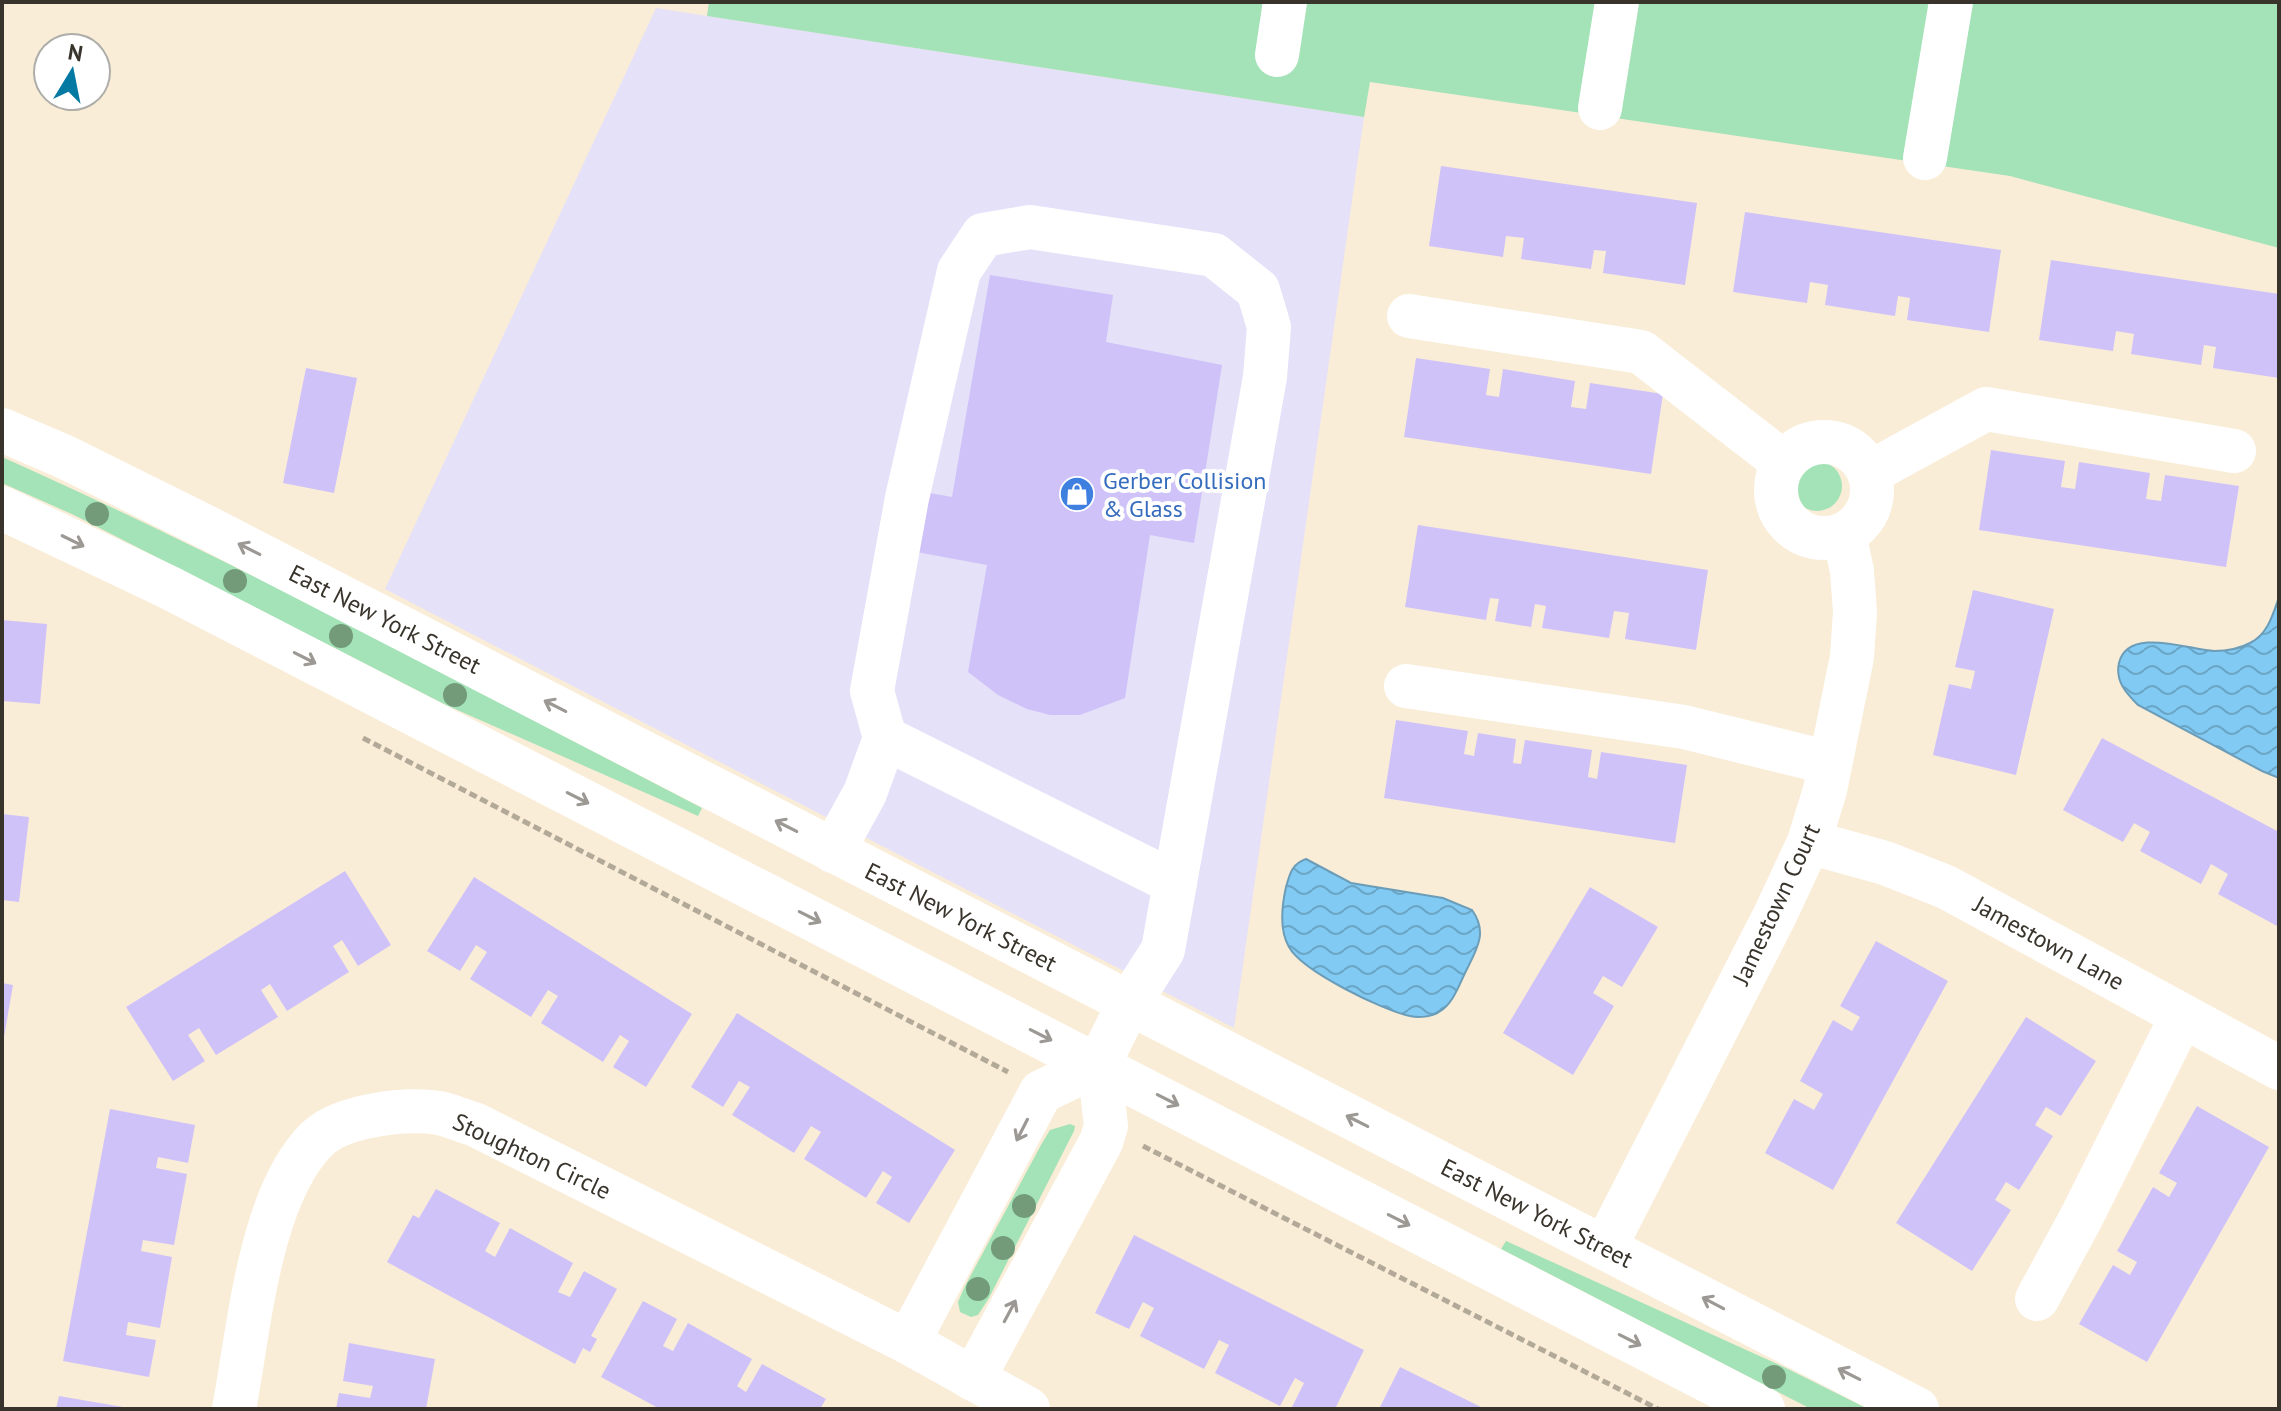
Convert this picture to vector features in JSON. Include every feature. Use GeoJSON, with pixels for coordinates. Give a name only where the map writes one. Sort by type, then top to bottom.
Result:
{"type":"FeatureCollection","features":[{"type":"Feature","properties":{"kind":"main road"},"geometry":{"type":"LineString","coordinates":[[1277,55],[1285,2]]}},
{"type":"Feature","properties":{"kind":"main road"},"geometry":{"type":"LineString","coordinates":[[1600,108],[1617,2]]}},
{"type":"Feature","properties":{"kind":"main road"},"geometry":{"type":"LineString","coordinates":[[1925,158],[1951,2]]}},
{"type":"Feature","properties":{"kind":"main road"},"geometry":{"type":"LineString","coordinates":[[833,851],[865,793],[885,738],[872,691],[907,498],[959,271],[983,235],[1030,227],[1214,255],[1258,290],[1269,327],[1265,377],[1163,950],[1129,1003],[1099,1064],[1106,1126],[1101,1142],[973,1379]]}},
{"type":"Feature","properties":{"kind":"main road"},"geometry":{"type":"LineString","coordinates":[[1409,316],[1641,352],[1783,462]]}},
{"type":"Feature","properties":{"kind":"main road"},"geometry":{"type":"LineString","coordinates":[[1869,473],[1986,409],[2234,451]]}},
{"type":"Feature","properties":{"kind":"main road","name":"East New York Street"},"geometry":{"type":"LineString","coordinates":[[2,430],[65,457],[210,529],[1917,1409]]}},
{"type":"Feature","properties":{"kind":"main road"},"geometry":{"type":"LineString","coordinates":[[1822,441],[1837,443],[1862,460],[1869,473],[1871,502],[1865,515],[1844,534],[1828,539],[1813,537],[1786,522],[1778,508],[1776,477],[1783,462],[1807,444],[1822,441]]}},
{"type":"Feature","properties":{"kind":"main road"},"geometry":{"type":"LineString","coordinates":[[2,508],[168,587],[1099,1064],[1763,1409]]}},
{"type":"Feature","properties":{"kind":"main road","name":"Jamestown Court"},"geometry":{"type":"LineString","coordinates":[[1605,1247],[1775,915],[1809,842],[1830,763],[1852,657],[1855,612],[1852,571],[1844,534]]}},
{"type":"Feature","properties":{"kind":"main road"},"geometry":{"type":"LineString","coordinates":[[1406,686],[1684,727],[1830,763]]}},
{"type":"Feature","properties":{"kind":"main road"},"geometry":{"type":"LineString","coordinates":[[885,738],[1175,883]]}},
{"type":"Feature","properties":{"kind":"main road","name":"Jamestown Lane"},"geometry":{"type":"LineString","coordinates":[[1809,842],[1885,863],[1946,887],[2279,1068]]}},
{"type":"Feature","properties":{"kind":"main road"},"geometry":{"type":"LineString","coordinates":[[2037,1299],[2182,1016]]}},
{"type":"Feature","properties":{"kind":"main road"},"geometry":{"type":"LineString","coordinates":[[908,1342],[1041,1092],[1099,1064]]}},
{"type":"Feature","properties":{"kind":"main road","name":"Stoughton Circle"},"geometry":{"type":"LineString","coordinates":[[234,1409],[264,1246],[291,1172],[318,1137],[351,1121],[386,1112],[438,1113],[474,1124],[908,1342],[1028,1409]]}},
{"type":"Feature","properties":{"kind":"path"},"geometry":{"type":"LineString","coordinates":[[350,731],[999,1067]]}},
{"type":"Feature","properties":{"kind":"path"},"geometry":{"type":"LineString","coordinates":[[1152,1150],[1658,1409]]}},
{"type":"Feature","properties":{"kind":"shaded area"},"geometry":{"type":"Polygon","coordinates":[[[656,8],[1364,117],[1234,1028],[385,589],[656,8]]]}},
{"type":"Feature","properties":{"kind":"green space"},"geometry":{"type":"Polygon","coordinates":[[[709,2],[2279,2],[2279,248],[2010,176],[1370,82],[1364,117],[707,16],[709,2]]]}},
{"type":"Feature","properties":{"kind":"green space"},"geometry":{"type":"Polygon","coordinates":[[[2,457],[267,583],[441,672],[702,808],[698,816],[446,705],[74,515],[2,483],[2,457]]]}},
{"type":"Feature","properties":{"kind":"green space"},"geometry":{"type":"Polygon","coordinates":[[[1817,461],[1834,469],[1842,486],[1834,503],[1817,511],[1800,503],[1792,486],[1800,469],[1817,461]]]}},
{"type":"Feature","properties":{"kind":"green space"},"geometry":{"type":"Polygon","coordinates":[[[1070,1124],[1075,1126],[1074,1131],[989,1298],[978,1315],[971,1317],[960,1312],[958,1302],[965,1286],[1041,1145],[1050,1130],[1070,1124]]]}},
{"type":"Feature","properties":{"kind":"green space"},"geometry":{"type":"Polygon","coordinates":[[[1506,1241],[1786,1368],[1868,1409],[1811,1409],[1501,1249],[1506,1241]]]}},
{"type":"Feature","properties":{"kind":"water"},"geometry":{"type":"Polygon","coordinates":[[[2279,597],[2279,778],[2138,705],[2122,686],[2118,669],[2125,652],[2134,645],[2161,643],[2214,651],[2246,645],[2266,629],[2279,597]]]}},
{"type":"Feature","properties":{"kind":"water"},"geometry":{"type":"Polygon","coordinates":[[[1306,859],[1351,883],[1443,898],[1472,910],[1479,926],[1479,940],[1455,994],[1444,1009],[1425,1017],[1397,1012],[1344,988],[1297,957],[1286,940],[1283,909],[1290,873],[1306,859]]]}},
{"type":"Feature","properties":{"kind":"building"},"geometry":{"type":"Polygon","coordinates":[[[1441,166],[1697,203],[1685,285],[1603,273],[1606,251],[1594,250],[1591,269],[1521,259],[1524,238],[1506,236],[1503,257],[1429,246],[1441,166]]]}},
{"type":"Feature","properties":{"kind":"building"},"geometry":{"type":"Polygon","coordinates":[[[1745,212],[2001,250],[1989,332],[1907,320],[1910,298],[1898,296],[1895,316],[1825,305],[1828,285],[1810,282],[1807,303],[1733,292],[1745,212]]]}},
{"type":"Feature","properties":{"kind":"building"},"geometry":{"type":"Polygon","coordinates":[[[2051,260],[2279,294],[2279,378],[2213,368],[2216,347],[2204,345],[2201,365],[2131,354],[2134,334],[2116,331],[2113,351],[2039,340],[2051,260]]]}},
{"type":"Feature","properties":{"kind":"building","name":"Gerber Collision & Glass"},"geometry":{"type":"Polygon","coordinates":[[[990,275],[1113,295],[1106,342],[1222,365],[1194,543],[1150,535],[1125,698],[1080,715],[1050,715],[1027,709],[998,695],[968,672],[987,565],[911,551],[924,492],[952,497],[990,275]]]}},
{"type":"Feature","properties":{"kind":"building"},"geometry":{"type":"Polygon","coordinates":[[[1416,358],[1490,369],[1486,395],[1499,397],[1503,369],[1575,381],[1571,407],[1586,409],[1590,383],[1663,394],[1651,474],[1404,437],[1416,358]]]}},
{"type":"Feature","properties":{"kind":"building"},"geometry":{"type":"Polygon","coordinates":[[[306,368],[357,378],[334,493],[283,483],[306,368]]]}},
{"type":"Feature","properties":{"kind":"building"},"geometry":{"type":"Polygon","coordinates":[[[1991,450],[2065,461],[2061,487],[2075,489],[2079,462],[2150,473],[2146,499],[2161,501],[2165,475],[2239,486],[2226,567],[1979,530],[1991,450]]]}},
{"type":"Feature","properties":{"kind":"building"},"geometry":{"type":"Polygon","coordinates":[[[1418,525],[1708,570],[1696,650],[1625,639],[1629,613],[1614,611],[1609,638],[1542,628],[1546,606],[1535,604],[1531,627],[1495,621],[1499,599],[1490,598],[1486,620],[1405,607],[1418,525]]]}},
{"type":"Feature","properties":{"kind":"building"},"geometry":{"type":"Polygon","coordinates":[[[1973,590],[2054,609],[2016,775],[1933,755],[1949,684],[1971,689],[1975,671],[1955,667],[1973,590]]]}},
{"type":"Feature","properties":{"kind":"building"},"geometry":{"type":"Polygon","coordinates":[[[2,620],[47,624],[40,704],[2,701],[2,620]]]}},
{"type":"Feature","properties":{"kind":"building"},"geometry":{"type":"Polygon","coordinates":[[[1396,720],[1468,731],[1464,754],[1474,756],[1478,733],[1516,739],[1513,763],[1521,764],[1525,740],[1592,750],[1588,777],[1597,779],[1601,752],[1687,765],[1675,843],[1384,798],[1396,720]]]}},
{"type":"Feature","properties":{"kind":"building"},"geometry":{"type":"Polygon","coordinates":[[[2102,738],[2279,832],[2279,927],[2218,894],[2228,874],[2211,864],[2201,884],[2140,851],[2150,832],[2134,823],[2123,842],[2063,810],[2102,738]]]}},
{"type":"Feature","properties":{"kind":"building"},"geometry":{"type":"Polygon","coordinates":[[[2,814],[29,817],[19,902],[2,900],[2,814]]]}},
{"type":"Feature","properties":{"kind":"building"},"geometry":{"type":"Polygon","coordinates":[[[345,871],[391,945],[358,966],[342,940],[333,946],[349,972],[287,1011],[270,984],[261,990],[278,1017],[216,1055],[199,1028],[188,1035],[205,1061],[173,1081],[126,1007],[345,871]]]}},
{"type":"Feature","properties":{"kind":"building"},"geometry":{"type":"Polygon","coordinates":[[[474,877],[692,1014],[646,1087],[613,1067],[629,1041],[620,1035],[603,1062],[541,1023],[558,996],[548,990],[531,1017],[470,979],[487,952],[476,945],[460,971],[427,951],[474,877]]]}},
{"type":"Feature","properties":{"kind":"building"},"geometry":{"type":"Polygon","coordinates":[[[1590,887],[1658,927],[1622,987],[1603,976],[1593,993],[1614,1006],[1573,1075],[1503,1033],[1590,887]]]}},
{"type":"Feature","properties":{"kind":"building"},"geometry":{"type":"Polygon","coordinates":[[[1876,941],[1948,981],[1833,1190],[1765,1153],[1794,1099],[1814,1110],[1823,1094],[1800,1081],[1833,1020],[1852,1031],[1860,1017],[1840,1006],[1876,941]]]}},
{"type":"Feature","properties":{"kind":"building"},"geometry":{"type":"Polygon","coordinates":[[[2,983],[13,985],[4,1037],[2,1037],[2,983]]]}},
{"type":"Feature","properties":{"kind":"building"},"geometry":{"type":"Polygon","coordinates":[[[737,1013],[955,1150],[909,1223],[876,1203],[892,1177],[883,1171],[866,1198],[804,1159],[821,1132],[811,1126],[794,1153],[732,1115],[750,1087],[739,1081],[723,1107],[691,1087],[737,1013]]]}},
{"type":"Feature","properties":{"kind":"building"},"geometry":{"type":"Polygon","coordinates":[[[2026,1017],[2096,1061],[2061,1116],[2046,1107],[2035,1125],[2053,1136],[2019,1190],[2006,1182],[1995,1200],[2011,1210],[1972,1271],[1896,1223],[2026,1017]]]}},
{"type":"Feature","properties":{"kind":"building"},"geometry":{"type":"Polygon","coordinates":[[[2197,1106],[2269,1147],[2147,1362],[2079,1324],[2113,1265],[2130,1275],[2137,1262],[2117,1251],[2153,1187],[2169,1197],[2177,1183],[2159,1173],[2197,1106]]]}},
{"type":"Feature","properties":{"kind":"building"},"geometry":{"type":"Polygon","coordinates":[[[110,1109],[195,1125],[188,1163],[158,1157],[156,1168],[187,1174],[174,1245],[143,1240],[141,1251],[172,1257],[160,1328],[128,1322],[126,1335],[156,1340],[149,1377],[63,1361],[110,1109]]]}},
{"type":"Feature","properties":{"kind":"building"},"geometry":{"type":"Polygon","coordinates":[[[436,1189],[500,1223],[485,1251],[495,1257],[510,1228],[573,1263],[558,1292],[570,1297],[584,1271],[617,1289],[591,1336],[597,1339],[590,1352],[583,1348],[575,1364],[387,1262],[413,1215],[419,1218],[436,1189]]]}},
{"type":"Feature","properties":{"kind":"building"},"geometry":{"type":"Polygon","coordinates":[[[1134,1235],[1364,1350],[1335,1409],[1291,1409],[1304,1383],[1295,1378],[1280,1406],[1215,1373],[1229,1345],[1219,1340],[1204,1369],[1140,1336],[1154,1308],[1143,1302],[1129,1329],[1095,1313],[1134,1235]]]}},
{"type":"Feature","properties":{"kind":"building"},"geometry":{"type":"Polygon","coordinates":[[[643,1301],[677,1319],[663,1346],[673,1351],[688,1323],[752,1359],[737,1386],[746,1392],[762,1364],[826,1399],[820,1409],[660,1409],[601,1377],[643,1301]]]}},
{"type":"Feature","properties":{"kind":"building"},"geometry":{"type":"Polygon","coordinates":[[[349,1343],[435,1359],[426,1409],[336,1409],[339,1393],[370,1398],[373,1386],[343,1381],[349,1343]]]}},
{"type":"Feature","properties":{"kind":"building"},"geometry":{"type":"Polygon","coordinates":[[[1400,1367],[1485,1409],[1379,1409],[1400,1367]]]}},
{"type":"Feature","properties":{"kind":"building"},"geometry":{"type":"Polygon","coordinates":[[[59,1396],[123,1407],[123,1409],[56,1409],[59,1396]]]}},
{"type":"Feature","properties":{"kind":"place","name":"Gerber Collision & Glass"},"geometry":{"type":"Point","coordinates":[1077,494]}}]}
